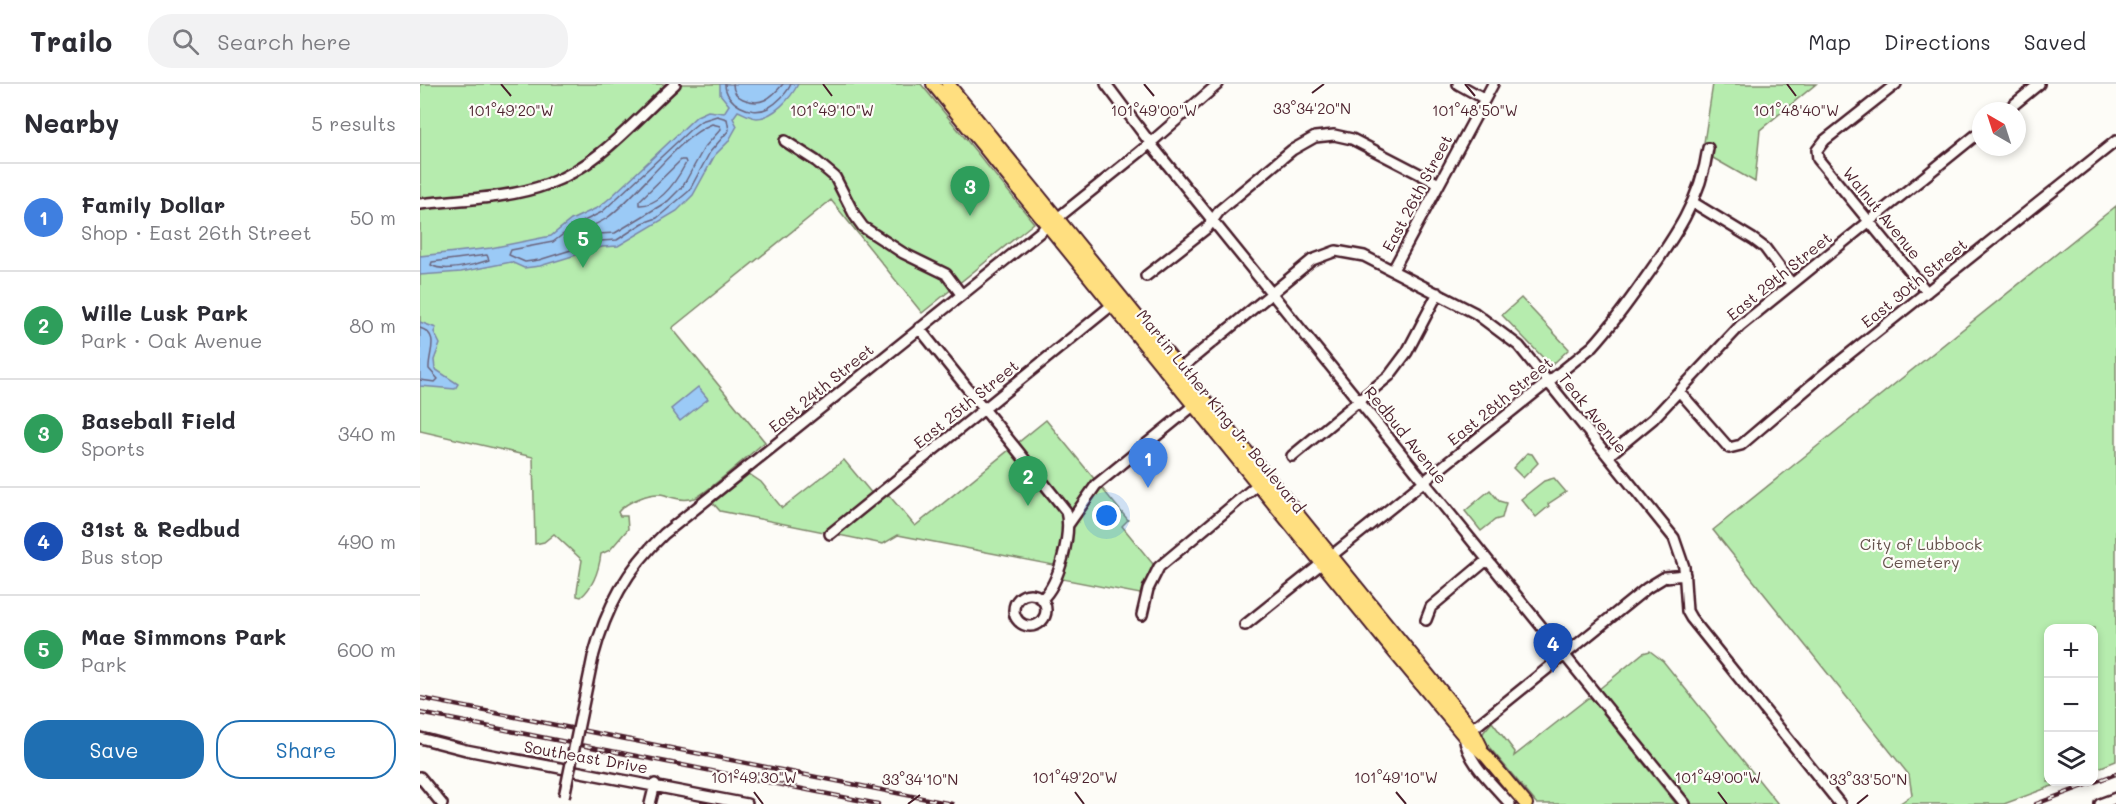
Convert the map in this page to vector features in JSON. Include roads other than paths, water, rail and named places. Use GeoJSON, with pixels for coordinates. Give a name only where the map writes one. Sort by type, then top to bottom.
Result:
{"type":"FeatureCollection","features":[{"type":"Feature","properties":{"kind":"main road","name":"Martin Luther King Jr. Boulevard"},"geometry":{"type":"LineString","coordinates":[[933,84],[1053,220]]}},
{"type":"Feature","properties":{"kind":"main road","name":"Martin Luther King Jr. Boulevard"},"geometry":{"type":"LineString","coordinates":[[948,84],[1117,300],[1171,377],[1199,401],[1526,804]]}},
{"type":"Feature","properties":{"kind":"main road","name":"Martin Luther King Jr. Boulevard"},"geometry":{"type":"LineString","coordinates":[[1117,300],[1181,368],[1199,401]]}},
{"type":"Feature","properties":{"kind":"street"},"geometry":{"type":"LineString","coordinates":[[420,204],[516,193],[565,177],[600,153],[675,84]]}},
{"type":"Feature","properties":{"kind":"street","name":"Redbud Avenue"},"geometry":{"type":"LineString","coordinates":[[1106,84],[1212,220],[1684,804]]}},
{"type":"Feature","properties":{"kind":"street","name":"East 24th Street"},"geometry":{"type":"LineString","coordinates":[[563,801],[601,626],[616,594],[641,557],[1218,84]]}},
{"type":"Feature","properties":{"kind":"street"},"geometry":{"type":"LineString","coordinates":[[1458,84],[1485,99]]}},
{"type":"Feature","properties":{"kind":"street","name":"East 26th Street"},"geometry":{"type":"LineString","coordinates":[[1171,377],[1312,260],[1336,251],[1364,255],[1393,270],[1493,84]]}},
{"type":"Feature","properties":{"kind":"street","name":"Walnut Avenue"},"geometry":{"type":"LineString","coordinates":[[1896,84],[1825,141],[1818,150],[1818,159],[1927,292]]}},
{"type":"Feature","properties":{"kind":"street"},"geometry":{"type":"LineString","coordinates":[[2017,102],[2040,84]]}},
{"type":"Feature","properties":{"kind":"street"},"geometry":{"type":"LineString","coordinates":[[1146,276],[1207,228],[1220,210],[1307,140],[1324,135],[1344,136],[1360,142],[1439,184]]}},
{"type":"Feature","properties":{"kind":"street","name":"East 29th Street"},"geometry":{"type":"LineString","coordinates":[[1608,456],[1648,424],[1740,326],[1972,138]]}},
{"type":"Feature","properties":{"kind":"street"},"geometry":{"type":"LineString","coordinates":[[785,141],[816,160],[835,177],[855,216],[864,227],[903,253],[946,274],[961,294]]}},
{"type":"Feature","properties":{"kind":"street","name":"East 30th Street"},"geometry":{"type":"LineString","coordinates":[[1679,391],[1732,448],[1741,445],[2116,141]]}},
{"type":"Feature","properties":{"kind":"street","name":"East 28th Street"},"geometry":{"type":"LineString","coordinates":[[1245,625],[1593,346],[1612,324],[1677,234],[1694,203],[1708,148]]}},
{"type":"Feature","properties":{"kind":"street"},"geometry":{"type":"LineString","coordinates":[[1694,203],[1765,248],[1791,284]]}},
{"type":"Feature","properties":{"kind":"street","name":"Teak Avenue"},"geometry":{"type":"LineString","coordinates":[[1393,270],[1475,313],[1504,332],[1519,346],[1674,538],[1685,575]]}},
{"type":"Feature","properties":{"kind":"street"},"geometry":{"type":"LineString","coordinates":[[1292,456],[1360,401],[1398,365],[1438,293]]}},
{"type":"Feature","properties":{"kind":"street","name":"East 25th Street"},"geometry":{"type":"LineString","coordinates":[[830,534],[1117,300]]}},
{"type":"Feature","properties":{"kind":"street"},"geometry":{"type":"LineString","coordinates":[[919,328],[1063,506],[1068,525]]}},
{"type":"Feature","properties":{"kind":"street"},"geometry":{"type":"LineString","coordinates":[[1042,599],[1050,592],[1057,579],[1068,525],[1096,485],[1199,401]]}},
{"type":"Feature","properties":{"kind":"street"},"geometry":{"type":"LineString","coordinates":[[1142,615],[1148,589],[1159,567],[1263,480]]}},
{"type":"Feature","properties":{"kind":"street"},"geometry":{"type":"LineString","coordinates":[[1426,620],[1431,607],[1487,560]]}},
{"type":"Feature","properties":{"kind":"street"},"geometry":{"type":"LineString","coordinates":[[1510,804],[1474,761],[1465,746],[1468,733],[1656,581],[1685,575],[1686,601],[1691,618],[1840,804]]}},
{"type":"Feature","properties":{"kind":"street","name":"Southeast Drive"},"geometry":{"type":"LineString","coordinates":[[420,738],[466,750],[655,784],[707,800],[747,804]]}},
{"type":"Feature","properties":{"kind":"street"},"geometry":{"type":"LineString","coordinates":[[420,777],[442,804]]}},
{"type":"Feature","properties":{"kind":"street"},"geometry":{"type":"LineString","coordinates":[[650,804],[655,784]]}},
{"type":"Feature","properties":{"kind":"street"},"geometry":{"type":"LineString","coordinates":[[2100,804],[2116,798]]}},
{"type":"Feature","properties":{"kind":"water"},"geometry":{"type":"Polygon","coordinates":[[[720,84],[798,84],[786,101],[770,114],[755,118],[738,111],[733,118],[737,126],[728,142],[715,155],[693,195],[677,211],[618,246],[602,247],[540,266],[524,268],[511,262],[461,272],[420,275],[420,256],[491,248],[551,236],[571,220],[599,207],[697,116],[708,111],[724,113],[729,105],[720,94],[720,84]]]}},
{"type":"Feature","properties":{"kind":"water"},"geometry":{"type":"Polygon","coordinates":[[[420,322],[436,328],[434,332],[440,344],[434,360],[435,369],[458,384],[455,389],[420,386],[420,322]]]}},
{"type":"Feature","properties":{"kind":"water"},"geometry":{"type":"Polygon","coordinates":[[[698,387],[708,399],[680,421],[671,409],[698,387]]]}},
{"type":"Feature","properties":{"kind":"railway"},"geometry":{"type":"LineString","coordinates":[[420,698],[952,804]]}},
{"type":"Feature","properties":{"kind":"railway"},"geometry":{"type":"LineString","coordinates":[[420,713],[878,804]]}},
{"type":"Feature","properties":{"kind":"railway"},"geometry":{"type":"LineString","coordinates":[[2036,804],[2116,774]]}},
{"type":"Feature","properties":{"kind":"place","name":"Baseball Field"},"geometry":{"type":"Point","coordinates":[970,216]}},
{"type":"Feature","properties":{"kind":"place","name":"Mae Simmons Park"},"geometry":{"type":"Point","coordinates":[583,268]}},
{"type":"Feature","properties":{"kind":"place","name":"Family Dollar"},"geometry":{"type":"Point","coordinates":[1148,488]}},
{"type":"Feature","properties":{"kind":"place","name":"Wille Lusk Park"},"geometry":{"type":"Point","coordinates":[1028,506]}},
{"type":"Feature","properties":{"kind":"place","name":"31st & Redbud"},"geometry":{"type":"Point","coordinates":[1553,673]}},
{"type":"Feature","properties":{"kind":"park label","name":"City of Lubbock Cemetery"},"geometry":{"type":"Point","coordinates":[1921,553]}}]}
